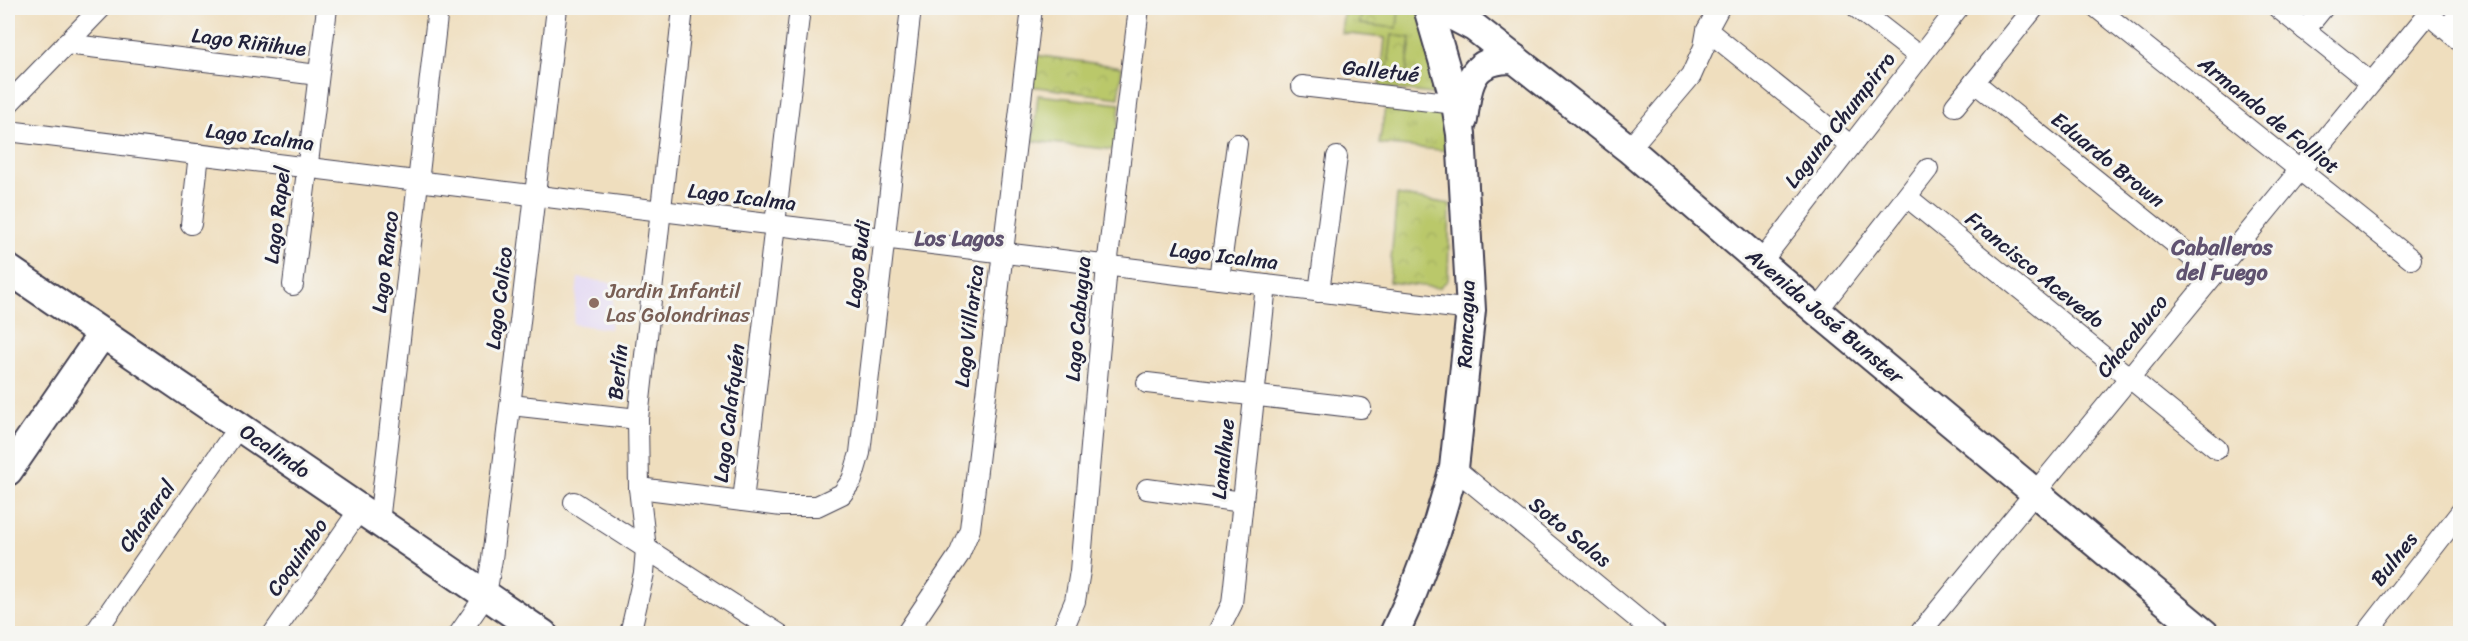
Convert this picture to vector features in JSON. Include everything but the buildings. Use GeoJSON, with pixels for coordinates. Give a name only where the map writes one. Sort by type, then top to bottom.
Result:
{"type":"FeatureCollection","features":[{"type":"Feature","properties":{"kind":"main road","name":"Rancagua"},"geometry":{"type":"LineString","coordinates":[[1394,633],[1410,599],[1434,536],[1454,468],[1471,310],[1461,134],[1428,8]]}},
{"type":"Feature","properties":{"kind":"main road","name":"Avenida José Bunster"},"geometry":{"type":"LineString","coordinates":[[1438,8],[1475,17],[1515,59],[1629,149],[1817,311],[2205,633]]}},
{"type":"Feature","properties":{"kind":"main road"},"geometry":{"type":"LineString","coordinates":[[1461,134],[1466,94],[1478,69],[1496,59],[1515,59]]}},
{"type":"Feature","properties":{"kind":"main road","name":"Ocalindo"},"geometry":{"type":"LineString","coordinates":[[8,269],[543,633]]}},
{"type":"Feature","properties":{"kind":"main road"},"geometry":{"type":"LineString","coordinates":[[8,471],[103,333]]}},
{"type":"Feature","properties":{"kind":"street"},"geometry":{"type":"LineString","coordinates":[[8,104],[101,8]]}},
{"type":"Feature","properties":{"kind":"street","name":"Lago Rapel"},"geometry":{"type":"LineString","coordinates":[[293,285],[327,8]]}},
{"type":"Feature","properties":{"kind":"street","name":"Lago Ranco"},"geometry":{"type":"LineString","coordinates":[[370,515],[418,181],[438,8]]}},
{"type":"Feature","properties":{"kind":"street","name":"Lago Colico"},"geometry":{"type":"LineString","coordinates":[[486,595],[511,405],[557,8]]}},
{"type":"Feature","properties":{"kind":"street","name":"Berlín"},"geometry":{"type":"LineString","coordinates":[[630,633],[644,573],[646,549],[639,488],[638,419],[683,8]]}},
{"type":"Feature","properties":{"kind":"street","name":"Lago Calafquén"},"geometry":{"type":"LineString","coordinates":[[743,501],[800,8]]}},
{"type":"Feature","properties":{"kind":"street","name":"Lago Budi"},"geometry":{"type":"LineString","coordinates":[[743,501],[782,506],[817,506],[842,494],[852,480],[860,453],[911,8]]}},
{"type":"Feature","properties":{"kind":"street","name":"Lago Villarica"},"geometry":{"type":"LineString","coordinates":[[906,633],[959,555],[970,530],[1032,8]]}},
{"type":"Feature","properties":{"kind":"street","name":"Lago Cabugua"},"geometry":{"type":"LineString","coordinates":[[1061,633],[1075,601],[1080,571],[1107,266],[1139,8]]}},
{"type":"Feature","properties":{"kind":"street"},"geometry":{"type":"LineString","coordinates":[[1629,149],[1691,76],[1704,47],[1707,30],[1719,8]]}},
{"type":"Feature","properties":{"kind":"street"},"geometry":{"type":"LineString","coordinates":[[1857,8],[1920,57]]}},
{"type":"Feature","properties":{"kind":"street","name":"Laguna Chumpirro"},"geometry":{"type":"LineString","coordinates":[[1761,262],[1958,8]]}},
{"type":"Feature","properties":{"kind":"street"},"geometry":{"type":"LineString","coordinates":[[1955,106],[2034,8]]}},
{"type":"Feature","properties":{"kind":"street","name":"Armando de Folliot"},"geometry":{"type":"LineString","coordinates":[[2097,8],[2411,259]]}},
{"type":"Feature","properties":{"kind":"street"},"geometry":{"type":"LineString","coordinates":[[2277,8],[2370,82]]}},
{"type":"Feature","properties":{"kind":"street"},"geometry":{"type":"LineString","coordinates":[[2306,30],[2323,8]]}},
{"type":"Feature","properties":{"kind":"street"},"geometry":{"type":"LineString","coordinates":[[2454,35],[2460,12]]}},
{"type":"Feature","properties":{"kind":"street","name":"Chacabuco"},"geometry":{"type":"LineString","coordinates":[[1919,633],[2428,14],[2454,35]]}},
{"type":"Feature","properties":{"kind":"street"},"geometry":{"type":"LineString","coordinates":[[1707,30],[1850,145]]}},
{"type":"Feature","properties":{"kind":"street","name":"Lago Riñihue"},"geometry":{"type":"LineString","coordinates":[[66,44],[318,75]]}},
{"type":"Feature","properties":{"kind":"street","name":"Eduardo Brown"},"geometry":{"type":"LineString","coordinates":[[1974,82],[2213,274]]}},
{"type":"Feature","properties":{"kind":"street","name":"Galletué"},"geometry":{"type":"LineString","coordinates":[[1302,86],[1455,104]]}},
{"type":"Feature","properties":{"kind":"street","name":"Lago Icalma"},"geometry":{"type":"LineString","coordinates":[[8,131],[1471,310]]}},
{"type":"Feature","properties":{"kind":"street"},"geometry":{"type":"LineString","coordinates":[[1219,279],[1237,144]]}},
{"type":"Feature","properties":{"kind":"street"},"geometry":{"type":"LineString","coordinates":[[191,224],[199,154]]}},
{"type":"Feature","properties":{"kind":"street"},"geometry":{"type":"LineString","coordinates":[[1319,292],[1337,157]]}},
{"type":"Feature","properties":{"kind":"street"},"geometry":{"type":"LineString","coordinates":[[1817,311],[1928,169]]}},
{"type":"Feature","properties":{"kind":"street","name":"Francisco Acevedo"},"geometry":{"type":"LineString","coordinates":[[1906,197],[2217,449]]}},
{"type":"Feature","properties":{"kind":"street","name":"Lanalhue"},"geometry":{"type":"LineString","coordinates":[[1217,633],[1232,604],[1266,285]]}},
{"type":"Feature","properties":{"kind":"street"},"geometry":{"type":"LineString","coordinates":[[1147,383],[1361,408]]}},
{"type":"Feature","properties":{"kind":"street"},"geometry":{"type":"LineString","coordinates":[[511,405],[638,419]]}},
{"type":"Feature","properties":{"kind":"street","name":"Chañaral"},"geometry":{"type":"LineString","coordinates":[[94,633],[238,426]]}},
{"type":"Feature","properties":{"kind":"street","name":"Soto Salas"},"geometry":{"type":"LineString","coordinates":[[1454,468],[1656,633]]}},
{"type":"Feature","properties":{"kind":"street"},"geometry":{"type":"LineString","coordinates":[[639,488],[743,501]]}},
{"type":"Feature","properties":{"kind":"street"},"geometry":{"type":"LineString","coordinates":[[1147,489],[1243,502]]}},
{"type":"Feature","properties":{"kind":"street"},"geometry":{"type":"LineString","coordinates":[[574,502],[779,633]]}},
{"type":"Feature","properties":{"kind":"street","name":"Bulnes"},"geometry":{"type":"LineString","coordinates":[[2366,633],[2460,513]]}},
{"type":"Feature","properties":{"kind":"street","name":"Coquimbo"},"geometry":{"type":"LineString","coordinates":[[273,633],[370,515]]}},
{"type":"Feature","properties":{"kind":"street"},"geometry":{"type":"LineString","coordinates":[[459,633],[486,595]]}},
{"type":"Feature","properties":{"kind":"shaded area","name":"Jardin Infantil Las Golondrinas"},"geometry":{"type":"Polygon","coordinates":[[[578,278],[615,283],[610,329],[573,324],[578,278]]]}},
{"type":"Feature","properties":{"kind":"green space"},"geometry":{"type":"Polygon","coordinates":[[[1344,8],[1412,8],[1424,17],[1445,96],[1380,87],[1385,38],[1341,33],[1344,8]]]}},
{"type":"Feature","properties":{"kind":"green space"},"geometry":{"type":"Polygon","coordinates":[[[1362,8],[1399,8],[1397,28],[1360,24],[1362,8]]]}},
{"type":"Feature","properties":{"kind":"green space"},"geometry":{"type":"Polygon","coordinates":[[[1392,35],[1411,38],[1405,84],[1386,82],[1392,35]]]}},
{"type":"Feature","properties":{"kind":"green space"},"geometry":{"type":"Polygon","coordinates":[[[1034,55],[1122,67],[1119,98],[1030,86],[1034,55]]]}},
{"type":"Feature","properties":{"kind":"green space"},"geometry":{"type":"Polygon","coordinates":[[[1038,95],[1120,104],[1115,150],[1033,141],[1038,95]]]}},
{"type":"Feature","properties":{"kind":"green space"},"geometry":{"type":"Polygon","coordinates":[[[1386,103],[1443,110],[1450,151],[1379,144],[1386,103]]]}},
{"type":"Feature","properties":{"kind":"green space"},"geometry":{"type":"Polygon","coordinates":[[[1397,195],[1450,204],[1448,280],[1439,288],[1389,282],[1397,195]]]}},
{"type":"Feature","properties":{"kind":"place","name":"Jardin Infantil Las Golondrinas"},"geometry":{"type":"Point","coordinates":[594,303]}},
{"type":"Feature","properties":{"kind":"district","name":"Los Lagos"},"geometry":{"type":"Point","coordinates":[959,238]}},
{"type":"Feature","properties":{"kind":"district","name":"Caballeros del Fuego"},"geometry":{"type":"Point","coordinates":[2222,260]}}]}
